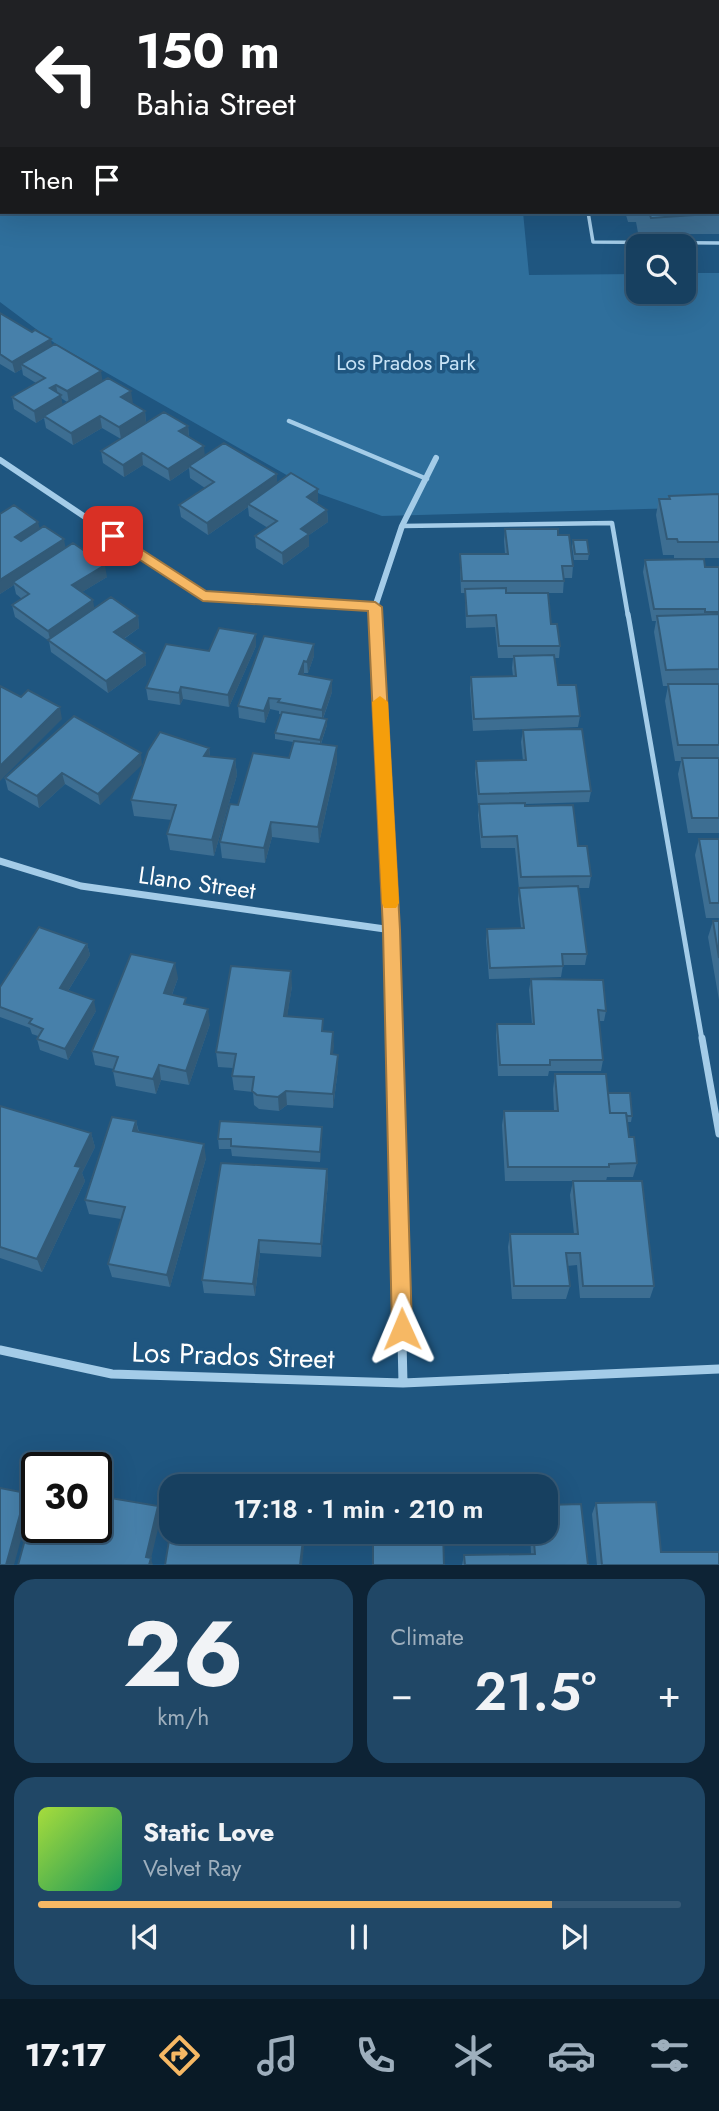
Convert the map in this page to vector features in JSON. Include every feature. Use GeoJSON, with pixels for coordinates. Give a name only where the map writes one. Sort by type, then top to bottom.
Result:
{"type":"FeatureCollection","features":[{"type":"Feature","properties":{"kind":"street"},"geometry":{"type":"LineString","coordinates":[[404,1382],[392,930],[375,607],[402,526],[436,458]]}},
{"type":"Feature","properties":{"kind":"street"},"geometry":{"type":"LineString","coordinates":[[0,460],[203,596],[375,607]]}},
{"type":"Feature","properties":{"kind":"street","name":"Llano Street"},"geometry":{"type":"LineString","coordinates":[[0,861],[80,886],[392,930]]}},
{"type":"Feature","properties":{"kind":"street","name":"Los Prados Street"},"geometry":{"type":"LineString","coordinates":[[0,1350],[112,1374],[404,1382],[719,1369]]}},
{"type":"Feature","properties":{"kind":"lane"},"geometry":{"type":"LineString","coordinates":[[588,214],[593,242],[719,243]]}},
{"type":"Feature","properties":{"kind":"lane"},"geometry":{"type":"LineString","coordinates":[[289,421],[427,479]]}},
{"type":"Feature","properties":{"kind":"lane"},"geometry":{"type":"LineString","coordinates":[[402,526],[612,523],[719,1134]]}},
{"type":"Feature","properties":{"kind":"green space","name":"Los Prados Park"},"geometry":{"type":"Polygon","coordinates":[[[0,214],[523,214],[529,275],[626,274],[626,304],[696,304],[696,273],[719,273],[719,507],[382,516],[320,494],[56,344],[0,302],[0,214]]]}},
{"type":"Feature","properties":{"kind":"building"},"geometry":{"type":"Polygon","coordinates":[[[642,214],[693,215],[651,218],[650,215],[642,214]]]}},
{"type":"Feature","properties":{"kind":"building"},"geometry":{"type":"Polygon","coordinates":[[[0,313],[32,332],[35,330],[51,339],[12,362],[0,354],[0,313]]]}},
{"type":"Feature","properties":{"kind":"building"},"geometry":{"type":"Polygon","coordinates":[[[55,344],[101,371],[67,391],[56,385],[50,388],[61,395],[34,411],[12,397],[45,378],[21,364],[55,344]]]}},
{"type":"Feature","properties":{"kind":"building"},"geometry":{"type":"Polygon","coordinates":[[[108,378],[131,391],[121,397],[145,411],[119,427],[100,416],[71,433],[44,416],[108,378]]]}},
{"type":"Feature","properties":{"kind":"building"},"geometry":{"type":"Polygon","coordinates":[[[164,412],[188,426],[179,431],[204,446],[168,469],[142,453],[123,465],[101,451],[164,412]]]}},
{"type":"Feature","properties":{"kind":"building"},"geometry":{"type":"Polygon","coordinates":[[[224,443],[277,474],[207,523],[179,505],[214,482],[189,466],[224,443]]]}},
{"type":"Feature","properties":{"kind":"building"},"geometry":{"type":"Polygon","coordinates":[[[291,473],[318,489],[307,497],[327,510],[301,529],[309,534],[282,553],[255,536],[277,521],[248,504],[291,473]]]}},
{"type":"Feature","properties":{"kind":"building"},"geometry":{"type":"Polygon","coordinates":[[[719,494],[719,542],[678,542],[677,539],[667,539],[659,499],[670,499],[669,496],[719,494]]]}},
{"type":"Feature","properties":{"kind":"building"},"geometry":{"type":"Polygon","coordinates":[[[14,505],[38,522],[15,537],[21,541],[44,526],[64,539],[0,580],[0,514],[14,505]]]}},
{"type":"Feature","properties":{"kind":"building"},"geometry":{"type":"Polygon","coordinates":[[[505,529],[558,529],[558,535],[569,535],[573,566],[562,566],[564,581],[462,581],[460,554],[508,554],[505,529]]]}},
{"type":"Feature","properties":{"kind":"building"},"geometry":{"type":"Polygon","coordinates":[[[573,540],[587,540],[589,554],[575,554],[573,540]]]}},
{"type":"Feature","properties":{"kind":"building"},"geometry":{"type":"Polygon","coordinates":[[[73,543],[105,565],[72,585],[93,600],[48,631],[12,605],[29,594],[13,582],[73,543]]]}},
{"type":"Feature","properties":{"kind":"building"},"geometry":{"type":"Polygon","coordinates":[[[704,559],[705,567],[719,567],[719,612],[705,612],[705,609],[654,609],[645,560],[704,559]]]}},
{"type":"Feature","properties":{"kind":"building"},"geometry":{"type":"Polygon","coordinates":[[[506,588],[506,593],[548,593],[551,624],[557,624],[560,646],[499,646],[496,615],[467,616],[465,589],[506,588]]]}},
{"type":"Feature","properties":{"kind":"building"},"geometry":{"type":"Polygon","coordinates":[[[111,597],[138,616],[114,632],[145,653],[106,681],[48,640],[111,597]]]}},
{"type":"Feature","properties":{"kind":"building"},"geometry":{"type":"Polygon","coordinates":[[[719,614],[719,669],[666,670],[657,616],[719,614]]]}},
{"type":"Feature","properties":{"kind":"building"},"geometry":{"type":"Polygon","coordinates":[[[219,628],[256,634],[228,695],[181,687],[179,693],[146,688],[166,644],[209,651],[219,628]]]}},
{"type":"Feature","properties":{"kind":"building"},"geometry":{"type":"Polygon","coordinates":[[[264,636],[314,644],[299,674],[332,680],[322,710],[269,698],[264,711],[238,706],[264,636]]]}},
{"type":"Feature","properties":{"kind":"building"},"geometry":{"type":"Polygon","coordinates":[[[554,655],[558,685],[576,685],[580,716],[474,719],[471,677],[516,676],[514,656],[554,655]]]}},
{"type":"Feature","properties":{"kind":"building"},"geometry":{"type":"Polygon","coordinates":[[[668,684],[719,684],[719,745],[678,745],[668,684]]]}},
{"type":"Feature","properties":{"kind":"building"},"geometry":{"type":"Polygon","coordinates":[[[0,686],[21,697],[28,690],[60,707],[0,766],[0,686]]]}},
{"type":"Feature","properties":{"kind":"building"},"geometry":{"type":"Polygon","coordinates":[[[282,712],[327,719],[320,740],[275,733],[282,712]]]}},
{"type":"Feature","properties":{"kind":"building"},"geometry":{"type":"Polygon","coordinates":[[[74,716],[141,753],[98,794],[62,773],[37,796],[5,778],[74,716]]]}},
{"type":"Feature","properties":{"kind":"building"},"geometry":{"type":"Polygon","coordinates":[[[582,729],[591,791],[479,794],[476,761],[526,760],[523,730],[582,729]]]}},
{"type":"Feature","properties":{"kind":"building"},"geometry":{"type":"Polygon","coordinates":[[[160,732],[209,748],[204,756],[235,759],[212,840],[167,834],[176,805],[131,800],[148,751],[160,732]]]}},
{"type":"Feature","properties":{"kind":"building"},"geometry":{"type":"Polygon","coordinates":[[[294,741],[337,746],[318,827],[271,822],[264,848],[220,842],[230,804],[238,805],[253,753],[289,758],[294,741]]]}},
{"type":"Feature","properties":{"kind":"building"},"geometry":{"type":"Polygon","coordinates":[[[682,758],[719,758],[719,818],[692,818],[682,758]]]}},
{"type":"Feature","properties":{"kind":"building"},"geometry":{"type":"Polygon","coordinates":[[[525,803],[525,806],[573,805],[578,846],[587,846],[591,876],[521,877],[517,836],[482,837],[479,804],[525,803]]]}},
{"type":"Feature","properties":{"kind":"building"},"geometry":{"type":"Polygon","coordinates":[[[699,839],[719,839],[719,903],[710,903],[699,839]]]}},
{"type":"Feature","properties":{"kind":"building"},"geometry":{"type":"Polygon","coordinates":[[[578,886],[587,954],[562,954],[563,966],[490,968],[487,929],[524,928],[519,888],[578,886]]]}},
{"type":"Feature","properties":{"kind":"building"},"geometry":{"type":"Polygon","coordinates":[[[713,921],[719,921],[719,958],[713,921]]]}},
{"type":"Feature","properties":{"kind":"building"},"geometry":{"type":"Polygon","coordinates":[[[39,927],[87,944],[60,988],[94,1000],[65,1049],[37,1039],[43,1029],[29,1023],[32,1019],[0,1007],[0,987],[39,927]]]}},
{"type":"Feature","properties":{"kind":"building"},"geometry":{"type":"Polygon","coordinates":[[[131,954],[175,963],[164,993],[186,998],[184,1004],[208,1009],[186,1071],[159,1065],[153,1079],[113,1071],[118,1057],[92,1051],[131,954]]]}},
{"type":"Feature","properties":{"kind":"building"},"geometry":{"type":"Polygon","coordinates":[[[231,966],[291,971],[284,1016],[323,1019],[322,1031],[333,1032],[331,1054],[338,1055],[333,1094],[286,1091],[278,1097],[257,1095],[252,1091],[254,1077],[232,1076],[236,1054],[216,1052],[231,966]]]}},
{"type":"Feature","properties":{"kind":"building"},"geometry":{"type":"Polygon","coordinates":[[[531,979],[603,980],[606,1011],[598,1010],[603,1060],[550,1060],[550,1065],[500,1065],[497,1024],[534,1024],[531,979]]]}},
{"type":"Feature","properties":{"kind":"building"},"geometry":{"type":"Polygon","coordinates":[[[555,1074],[606,1074],[610,1113],[626,1113],[629,1137],[634,1137],[637,1163],[609,1164],[609,1167],[508,1167],[504,1111],[558,1111],[555,1074]]]}},
{"type":"Feature","properties":{"kind":"building"},"geometry":{"type":"Polygon","coordinates":[[[608,1093],[630,1093],[632,1116],[627,1116],[626,1113],[610,1113],[608,1093]]]}},
{"type":"Feature","properties":{"kind":"building"},"geometry":{"type":"Polygon","coordinates":[[[0,1106],[91,1133],[75,1166],[81,1167],[37,1259],[0,1247],[0,1106]]]}},
{"type":"Feature","properties":{"kind":"building"},"geometry":{"type":"Polygon","coordinates":[[[112,1117],[136,1121],[133,1131],[204,1144],[167,1275],[108,1264],[125,1207],[85,1200],[112,1117]]]}},
{"type":"Feature","properties":{"kind":"building"},"geometry":{"type":"Polygon","coordinates":[[[220,1121],[322,1127],[320,1152],[231,1146],[231,1139],[218,1139],[220,1121]]]}},
{"type":"Feature","properties":{"kind":"building"},"geometry":{"type":"Polygon","coordinates":[[[221,1163],[327,1169],[321,1244],[259,1240],[253,1284],[202,1280],[221,1163]]]}},
{"type":"Feature","properties":{"kind":"building"},"geometry":{"type":"Polygon","coordinates":[[[573,1181],[642,1181],[654,1286],[583,1286],[580,1253],[566,1253],[570,1286],[514,1286],[510,1234],[578,1234],[573,1181]]]}},
{"type":"Feature","properties":{"kind":"building"},"geometry":{"type":"Polygon","coordinates":[[[0,1488],[21,1492],[21,1511],[6,1565],[0,1565],[0,1488]]]}},
{"type":"Feature","properties":{"kind":"building"},"geometry":{"type":"Polygon","coordinates":[[[112,1498],[158,1506],[146,1557],[151,1558],[149,1565],[18,1565],[24,1543],[112,1543],[112,1498]]]}},
{"type":"Feature","properties":{"kind":"building"},"geometry":{"type":"Polygon","coordinates":[[[656,1502],[661,1552],[719,1552],[719,1565],[602,1565],[596,1503],[656,1502]]]}},
{"type":"Feature","properties":{"kind":"building"},"geometry":{"type":"Polygon","coordinates":[[[581,1504],[588,1565],[465,1565],[464,1555],[535,1554],[534,1544],[558,1544],[558,1505],[581,1504]]]}},
{"type":"Feature","properties":{"kind":"building"},"geometry":{"type":"Polygon","coordinates":[[[168,1544],[302,1544],[300,1565],[165,1565],[168,1544]]]}},
{"type":"Feature","properties":{"kind":"building"},"geometry":{"type":"Polygon","coordinates":[[[373,1544],[443,1544],[444,1565],[373,1565],[373,1544]]]}},
{"type":"Feature","properties":{"kind":"slow traffic"},"geometry":{"type":"LineString","coordinates":[[380,702],[390,903]]}},
{"type":"Feature","properties":{"kind":"route"},"geometry":{"type":"LineString","coordinates":[[113,536],[203,596],[375,607],[392,930],[402,1329]]}}]}
